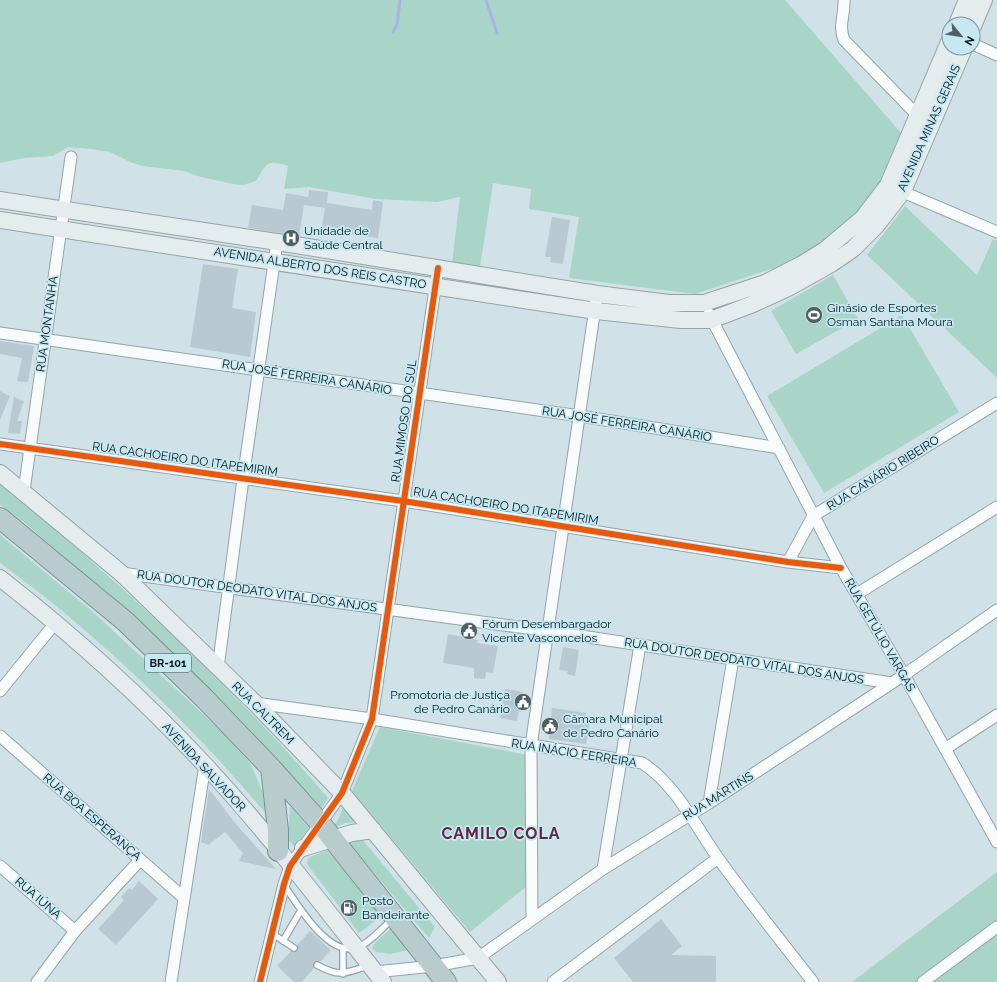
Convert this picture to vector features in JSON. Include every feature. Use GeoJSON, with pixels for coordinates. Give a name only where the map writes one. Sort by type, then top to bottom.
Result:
{"type":"FeatureCollection","features":[{"type":"Feature","properties":{"kind":"highway","name":"BR-101"},"geometry":{"type":"LineString","coordinates":[[0,518],[126,622],[204,698],[271,768],[321,824],[446,982]]}},
{"type":"Feature","properties":{"kind":"highway"},"geometry":{"type":"LineString","coordinates":[[271,768],[278,830],[278,851]]}},
{"type":"Feature","properties":{"kind":"main road"},"geometry":{"type":"LineString","coordinates":[[960,16],[967,0]]}},
{"type":"Feature","properties":{"kind":"main road"},"geometry":{"type":"LineString","coordinates":[[977,16],[984,0]]}},
{"type":"Feature","properties":{"kind":"main road","name":"AVENIDA MINAS GERAIS"},"geometry":{"type":"LineString","coordinates":[[704,303],[765,282],[825,250],[862,219],[895,188],[917,116],[944,56]]}},
{"type":"Feature","properties":{"kind":"main road","name":"AVENIDA MINAS GERAIS"},"geometry":{"type":"LineString","coordinates":[[711,320],[759,301],[831,264],[853,249],[876,226],[895,188],[930,129],[961,56]]}},
{"type":"Feature","properties":{"kind":"main road"},"geometry":{"type":"LineString","coordinates":[[940,65],[954,72]]}},
{"type":"Feature","properties":{"kind":"main road","name":"AVENIDA ALBERTO DOS REIS CASTRO"},"geometry":{"type":"LineString","coordinates":[[0,200],[277,242],[597,294],[669,303],[704,303]]}},
{"type":"Feature","properties":{"kind":"main road","name":"AVENIDA ALBERTO DOS REIS CASTRO"},"geometry":{"type":"LineString","coordinates":[[0,220],[596,311],[681,320],[711,320]]}},
{"type":"Feature","properties":{"kind":"main road","name":"RUA CALTREM"},"geometry":{"type":"LineString","coordinates":[[0,472],[121,573],[255,703],[342,793],[498,982]]}},
{"type":"Feature","properties":{"kind":"main road","name":"AVENIDA SALVADOR"},"geometry":{"type":"LineString","coordinates":[[0,578],[56,622],[133,692],[205,765],[290,866],[350,948],[376,973]]}},
{"type":"Feature","properties":{"kind":"main road"},"geometry":{"type":"LineString","coordinates":[[303,848],[352,833],[373,830]]}},
{"type":"Feature","properties":{"kind":"street"},"geometry":{"type":"LineString","coordinates":[[844,0],[845,7],[841,23],[844,40],[930,129]]}},
{"type":"Feature","properties":{"kind":"street"},"geometry":{"type":"LineString","coordinates":[[981,48],[997,55]]}},
{"type":"Feature","properties":{"kind":"street","name":"RUA MONTANHA"},"geometry":{"type":"LineString","coordinates":[[24,491],[71,157]]}},
{"type":"Feature","properties":{"kind":"street"},"geometry":{"type":"LineString","coordinates":[[895,188],[997,232]]}},
{"type":"Feature","properties":{"kind":"street"},"geometry":{"type":"LineString","coordinates":[[218,668],[228,586],[277,242]]}},
{"type":"Feature","properties":{"kind":"street","name":"RUA MIMOSO DO SUL"},"geometry":{"type":"LineString","coordinates":[[260,982],[284,884],[290,866],[342,793],[372,719],[418,394],[438,268]]}},
{"type":"Feature","properties":{"kind":"street"},"geometry":{"type":"LineString","coordinates":[[532,918],[532,746],[596,311],[597,294]]}},
{"type":"Feature","properties":{"kind":"street","name":"RUA GETÚLIO VARGAS"},"geometry":{"type":"LineString","coordinates":[[704,303],[711,320],[841,568],[904,675],[997,842]]}},
{"type":"Feature","properties":{"kind":"street","name":"RUA JOSÉ FERREIRA CANÁRIO"},"geometry":{"type":"LineString","coordinates":[[0,333],[580,416],[779,448]]}},
{"type":"Feature","properties":{"kind":"street","name":"RUA CANÁRIO RIBEIRO"},"geometry":{"type":"LineString","coordinates":[[788,562],[814,516],[997,403]]}},
{"type":"Feature","properties":{"kind":"street","name":"RUA CACHOEIRO DO ITAPEMIRIM"},"geometry":{"type":"LineString","coordinates":[[0,444],[564,526],[788,562],[841,568]]}},
{"type":"Feature","properties":{"kind":"street"},"geometry":{"type":"LineString","coordinates":[[857,594],[997,507]]}},
{"type":"Feature","properties":{"kind":"street","name":"RUA DOUTOR DEODATO VITAL DOS ANJOS"},"geometry":{"type":"LineString","coordinates":[[121,573],[228,586],[548,631],[892,683]]}},
{"type":"Feature","properties":{"kind":"street","name":"RUA MARTINS"},"geometry":{"type":"LineString","coordinates":[[376,973],[434,966],[478,958],[532,918],[603,869],[689,814],[709,803],[892,683],[997,610]]}},
{"type":"Feature","properties":{"kind":"street"},"geometry":{"type":"LineString","coordinates":[[0,691],[56,622]]}},
{"type":"Feature","properties":{"kind":"street"},"geometry":{"type":"LineString","coordinates":[[603,869],[640,645]]}},
{"type":"Feature","properties":{"kind":"street"},"geometry":{"type":"LineString","coordinates":[[709,803],[733,659]]}},
{"type":"Feature","properties":{"kind":"street","name":"RUA INÁCIO FERREIRA"},"geometry":{"type":"LineString","coordinates":[[255,703],[372,719],[642,763],[655,771],[689,814],[718,858],[813,982]]}},
{"type":"Feature","properties":{"kind":"street"},"geometry":{"type":"LineString","coordinates":[[945,749],[997,715]]}},
{"type":"Feature","properties":{"kind":"street","name":"RUA BOA ESPERANÇA"},"geometry":{"type":"LineString","coordinates":[[0,736],[184,898]]}},
{"type":"Feature","properties":{"kind":"street"},"geometry":{"type":"LineString","coordinates":[[171,982],[205,765]]}},
{"type":"Feature","properties":{"kind":"street"},"geometry":{"type":"LineString","coordinates":[[553,982],[718,858]]}},
{"type":"Feature","properties":{"kind":"street"},"geometry":{"type":"LineString","coordinates":[[37,982],[75,931],[140,860]]}},
{"type":"Feature","properties":{"kind":"street","name":"RUA IÚNA"},"geometry":{"type":"LineString","coordinates":[[0,866],[75,931]]}},
{"type":"Feature","properties":{"kind":"street"},"geometry":{"type":"LineString","coordinates":[[923,982],[997,927]]}},
{"type":"Feature","properties":{"kind":"lane"},"geometry":{"type":"LineString","coordinates":[[284,884],[301,910],[323,936],[331,943],[350,948],[381,931],[395,916]]}},
{"type":"Feature","properties":{"kind":"lane"},"geometry":{"type":"LineString","coordinates":[[283,941],[301,910]]}},
{"type":"Feature","properties":{"kind":"lane"},"geometry":{"type":"LineString","coordinates":[[272,934],[294,948]]}},
{"type":"Feature","properties":{"kind":"lane"},"geometry":{"type":"LineString","coordinates":[[343,974],[350,948]]}},
{"type":"Feature","properties":{"kind":"lane"},"geometry":{"type":"LineString","coordinates":[[317,964],[332,973],[376,973]]}},
{"type":"Feature","properties":{"kind":"green space"},"geometry":{"type":"Polygon","coordinates":[[[0,0],[785,0],[901,133],[871,202],[816,247],[774,268],[695,294],[569,278],[579,217],[529,209],[531,189],[493,183],[480,267],[452,263],[460,197],[437,202],[376,199],[309,187],[284,189],[288,166],[275,163],[265,166],[256,181],[243,185],[233,184],[201,177],[184,171],[142,166],[110,152],[68,147],[53,156],[24,158],[0,163],[0,0]]]}},
{"type":"Feature","properties":{"kind":"green space"},"geometry":{"type":"Polygon","coordinates":[[[905,206],[977,275],[993,239],[997,241],[997,378],[867,255],[905,206]]]}},
{"type":"Feature","properties":{"kind":"green space","name":"Ginásio de Esportes Osman Santana Moura"},"geometry":{"type":"Polygon","coordinates":[[[833,275],[858,319],[796,354],[771,311],[833,275]]]}},
{"type":"Feature","properties":{"kind":"green space"},"geometry":{"type":"Polygon","coordinates":[[[902,315],[959,412],[824,493],[767,396],[902,315]]]}},
{"type":"Feature","properties":{"kind":"green space"},"geometry":{"type":"Polygon","coordinates":[[[0,482],[129,594],[251,713],[328,798],[321,809],[318,809],[121,607],[25,523],[0,505],[0,482]]]}},
{"type":"Feature","properties":{"kind":"green space"},"geometry":{"type":"Polygon","coordinates":[[[0,535],[93,612],[220,730],[250,763],[266,800],[268,816],[223,764],[151,690],[65,613],[0,563],[0,535]]]}},
{"type":"Feature","properties":{"kind":"green space"},"geometry":{"type":"Polygon","coordinates":[[[380,727],[528,755],[527,886],[470,932],[352,791],[380,727]]]}},
{"type":"Feature","properties":{"kind":"green space"},"geometry":{"type":"Polygon","coordinates":[[[344,804],[359,822],[345,823],[336,827],[334,826],[340,816],[344,804]]]}},
{"type":"Feature","properties":{"kind":"green space"},"geometry":{"type":"Polygon","coordinates":[[[290,806],[309,828],[297,845],[294,846],[288,839],[290,806]]]}},
{"type":"Feature","properties":{"kind":"green space"},"geometry":{"type":"Polygon","coordinates":[[[361,838],[435,927],[429,938],[348,842],[361,838]]]}},
{"type":"Feature","properties":{"kind":"green space"},"geometry":{"type":"Polygon","coordinates":[[[327,850],[379,912],[374,922],[359,933],[307,864],[308,858],[327,850]]]}},
{"type":"Feature","properties":{"kind":"green space"},"geometry":{"type":"Polygon","coordinates":[[[997,872],[997,982],[852,982],[997,872]]]}},
{"type":"Feature","properties":{"kind":"green space"},"geometry":{"type":"Polygon","coordinates":[[[391,928],[409,950],[390,954],[376,952],[372,948],[375,943],[391,928]]]}},
{"type":"Feature","properties":{"kind":"building"},"geometry":{"type":"Polygon","coordinates":[[[309,190],[328,192],[327,203],[372,210],[373,200],[383,202],[378,238],[321,230],[325,208],[304,205],[299,236],[248,228],[252,205],[283,210],[286,193],[308,197],[309,190]]]}},
{"type":"Feature","properties":{"kind":"building"},"geometry":{"type":"Polygon","coordinates":[[[552,217],[570,220],[563,264],[550,262],[551,257],[545,257],[552,217]]]}},
{"type":"Feature","properties":{"kind":"building"},"geometry":{"type":"Polygon","coordinates":[[[203,264],[238,269],[232,308],[256,312],[250,357],[190,347],[203,264]]]}},
{"type":"Feature","properties":{"kind":"building"},"geometry":{"type":"Polygon","coordinates":[[[0,341],[34,346],[28,382],[17,381],[22,358],[0,354],[0,341]]]}},
{"type":"Feature","properties":{"kind":"building"},"geometry":{"type":"Polygon","coordinates":[[[0,391],[10,396],[0,420],[0,391]]]}},
{"type":"Feature","properties":{"kind":"building"},"geometry":{"type":"Polygon","coordinates":[[[14,397],[24,401],[17,421],[22,421],[20,434],[8,433],[14,397]]]}},
{"type":"Feature","properties":{"kind":"building"},"geometry":{"type":"Polygon","coordinates":[[[448,634],[478,640],[477,643],[498,646],[493,673],[486,672],[485,679],[474,678],[474,668],[443,663],[448,634]]]}},
{"type":"Feature","properties":{"kind":"building"},"geometry":{"type":"Polygon","coordinates":[[[563,647],[579,650],[575,676],[567,674],[568,671],[559,670],[563,647]]]}},
{"type":"Feature","properties":{"kind":"building"},"geometry":{"type":"Polygon","coordinates":[[[505,689],[523,692],[517,721],[500,718],[505,689]]]}},
{"type":"Feature","properties":{"kind":"building"},"geometry":{"type":"Polygon","coordinates":[[[552,708],[586,713],[585,721],[590,722],[586,744],[549,739],[552,708]]]}},
{"type":"Feature","properties":{"kind":"building"},"geometry":{"type":"Polygon","coordinates":[[[209,789],[236,824],[276,869],[239,861],[243,853],[225,832],[208,845],[201,842],[209,789]]]}},
{"type":"Feature","properties":{"kind":"building"},"geometry":{"type":"Polygon","coordinates":[[[139,881],[158,899],[116,945],[98,929],[124,900],[121,897],[129,888],[132,890],[139,881]]]}},
{"type":"Feature","properties":{"kind":"building"},"geometry":{"type":"Polygon","coordinates":[[[661,919],[682,946],[671,955],[716,956],[716,982],[633,982],[614,958],[661,919]]]}},
{"type":"Feature","properties":{"kind":"building"},"geometry":{"type":"Polygon","coordinates":[[[310,931],[331,950],[320,962],[314,962],[314,968],[302,982],[294,982],[277,966],[291,951],[297,951],[297,945],[310,931]]]}},
{"type":"Feature","properties":{"kind":"waterway"},"geometry":{"type":"LineString","coordinates":[[393,32],[397,25],[400,0]]}},
{"type":"Feature","properties":{"kind":"waterway"},"geometry":{"type":"LineString","coordinates":[[486,0],[497,33]]}},
{"type":"Feature","properties":{"kind":"cycle path"},"geometry":{"type":"LineString","coordinates":[[260,982],[284,884],[290,866],[342,793],[372,719],[438,268]]}},
{"type":"Feature","properties":{"kind":"cycle path"},"geometry":{"type":"LineString","coordinates":[[0,444],[403,501],[788,562],[841,568]]}},
{"type":"Feature","properties":{"kind":"place","name":"Unidade de Saúde Central"},"geometry":{"type":"Point","coordinates":[291,238]}},
{"type":"Feature","properties":{"kind":"place","name":"Ginásio de Esportes Osman Santana Moura"},"geometry":{"type":"Point","coordinates":[814,315]}},
{"type":"Feature","properties":{"kind":"place","name":"Fórum Desembargador Vicente Vasconcelos"},"geometry":{"type":"Point","coordinates":[469,631]}},
{"type":"Feature","properties":{"kind":"place","name":"Promotoria de Justiça de Pedro Canário"},"geometry":{"type":"Point","coordinates":[523,702]}},
{"type":"Feature","properties":{"kind":"place","name":"Câmara Municipal de Pedro Canário"},"geometry":{"type":"Point","coordinates":[550,726]}},
{"type":"Feature","properties":{"kind":"place","name":"Posto Bandeirante"},"geometry":{"type":"Point","coordinates":[349,908]}},
{"type":"Feature","properties":{"kind":"district","name":"CAMILO COLA"},"geometry":{"type":"Point","coordinates":[501,833]}}]}
